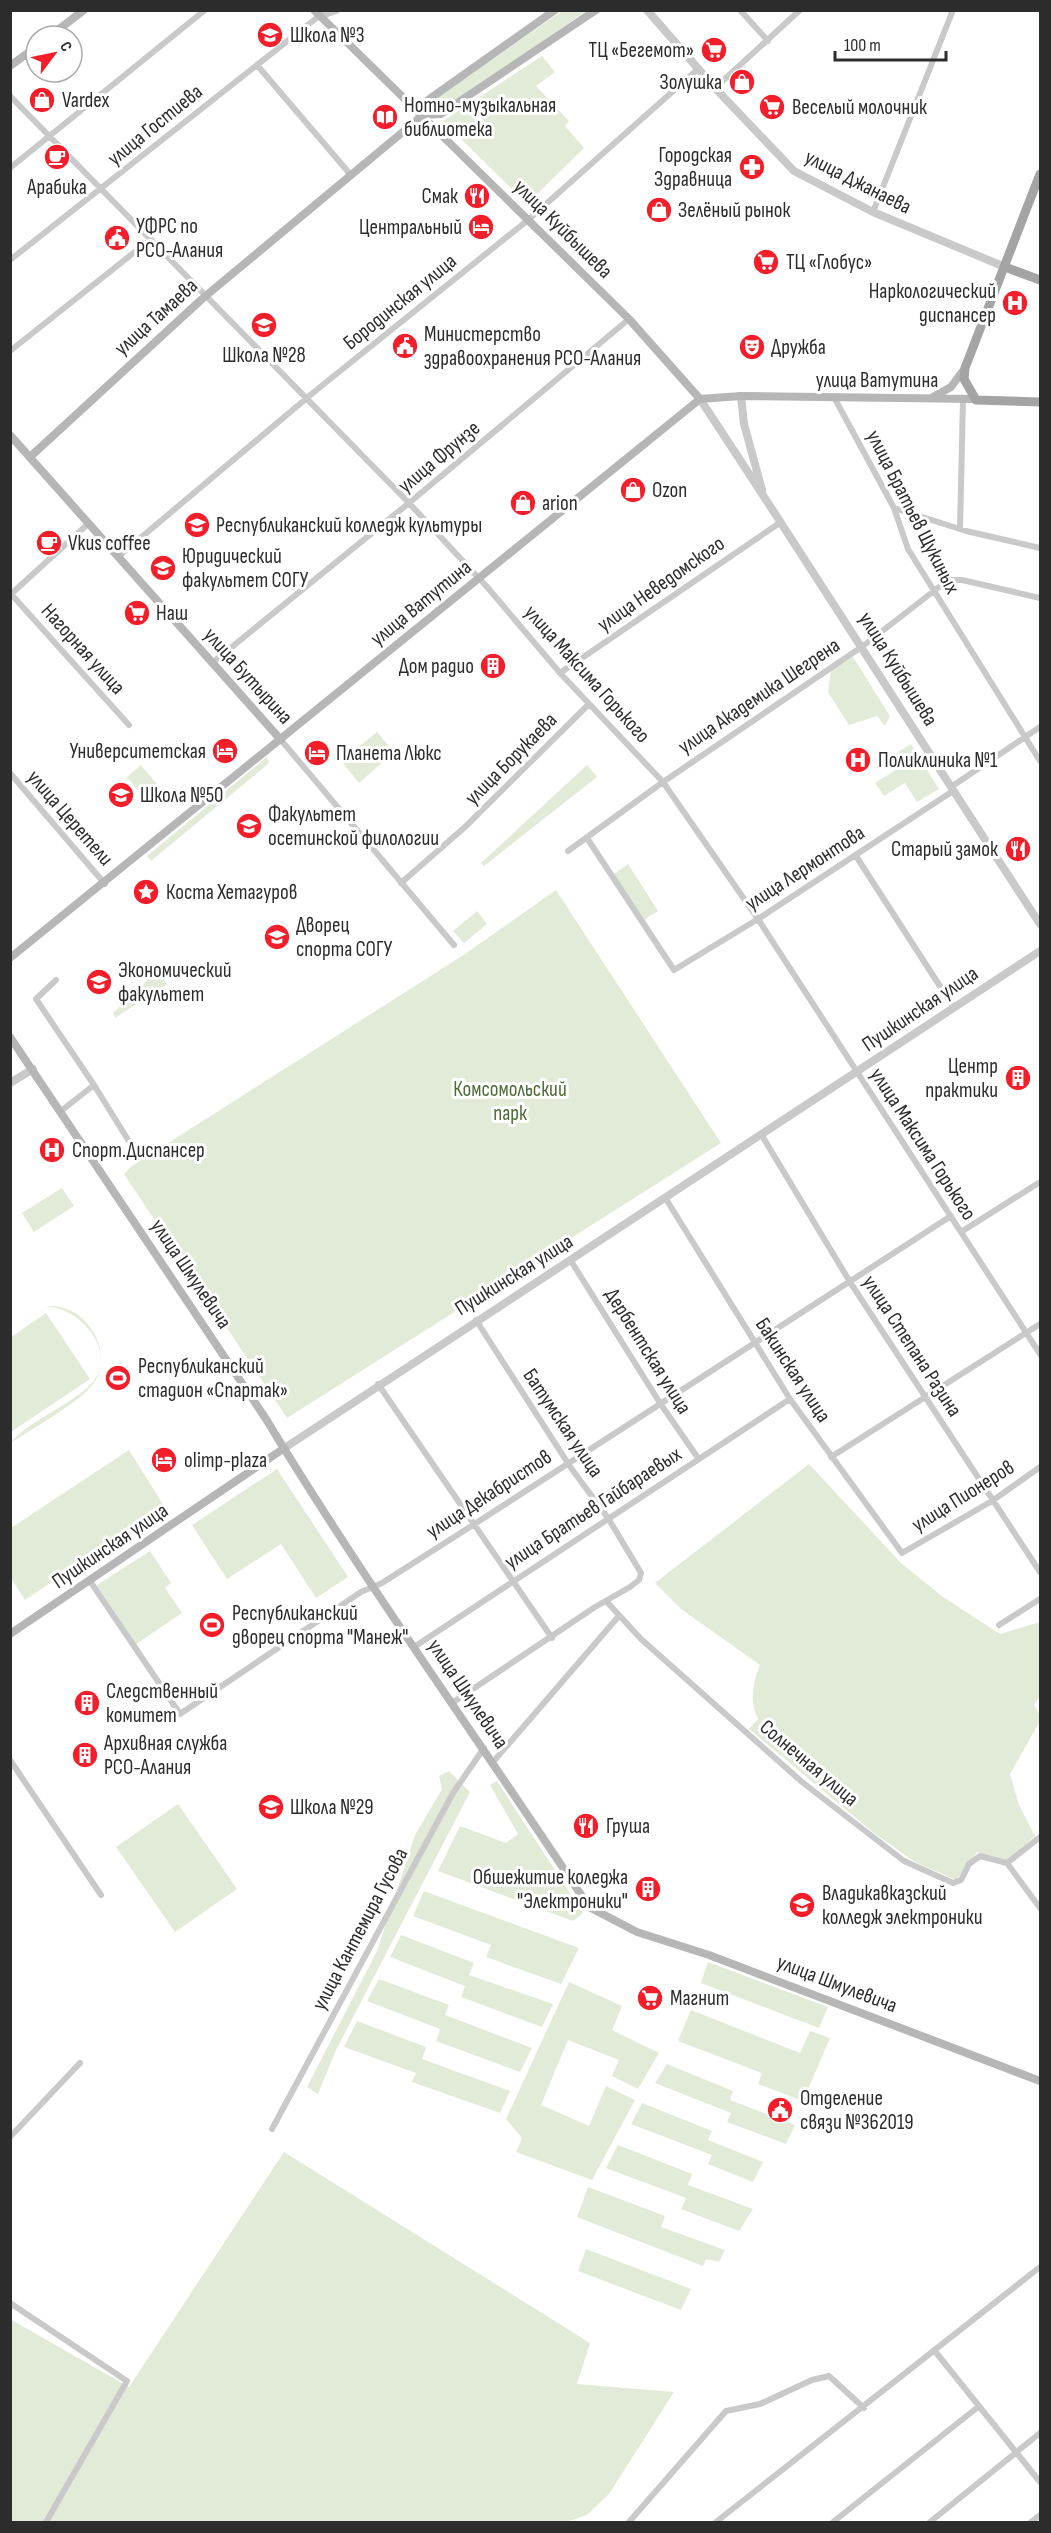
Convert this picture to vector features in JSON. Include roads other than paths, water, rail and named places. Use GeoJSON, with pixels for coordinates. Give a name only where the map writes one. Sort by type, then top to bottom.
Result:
{"type":"FeatureCollection","features":[{"type":"Feature","properties":{"kind":"main road"},"geometry":{"type":"LineString","coordinates":[[66,24],[84,10]]}},
{"type":"Feature","properties":{"kind":"main road","name":"улица Тамаева"},"geometry":{"type":"LineString","coordinates":[[30,457],[206,296],[422,115],[428,100],[555,10]]}},
{"type":"Feature","properties":{"kind":"main road","name":"улица Тамаева"},"geometry":{"type":"LineString","coordinates":[[422,115],[441,114],[596,10]]}},
{"type":"Feature","properties":{"kind":"main road","name":"улица Куйбышева"},"geometry":{"type":"LineString","coordinates":[[317,13],[629,319],[700,399]]}},
{"type":"Feature","properties":{"kind":"main road"},"geometry":{"type":"LineString","coordinates":[[10,66],[24,56]]}},
{"type":"Feature","properties":{"kind":"main road"},"geometry":{"type":"LineString","coordinates":[[931,398],[951,387],[965,368],[1041,174]]}},
{"type":"Feature","properties":{"kind":"main road","name":"улица Джанаева"},"geometry":{"type":"LineString","coordinates":[[1005,267],[1041,280]]}},
{"type":"Feature","properties":{"kind":"main road"},"geometry":{"type":"LineString","coordinates":[[965,368],[964,379],[976,399]]}},
{"type":"Feature","properties":{"kind":"main road","name":"улица Ватутина"},"geometry":{"type":"LineString","coordinates":[[10,958],[105,884],[700,399],[741,396],[1041,402]]}},
{"type":"Feature","properties":{"kind":"main road","name":"улица Бутырина"},"geometry":{"type":"LineString","coordinates":[[10,435],[281,740]]}},
{"type":"Feature","properties":{"kind":"main road","name":"улица Шмулевича"},"geometry":{"type":"LineString","coordinates":[[10,1037],[266,1419],[373,1588],[493,1762],[589,1907],[598,1914],[637,1932],[709,1955],[1041,2081]]}},
{"type":"Feature","properties":{"kind":"main road","name":"Пушкинская улица"},"geometry":{"type":"LineString","coordinates":[[10,1634],[283,1449]]}},
{"type":"Feature","properties":{"kind":"street"},"geometry":{"type":"LineString","coordinates":[[10,168],[205,10]]}},
{"type":"Feature","properties":{"kind":"street"},"geometry":{"type":"LineString","coordinates":[[317,13],[336,10]]}},
{"type":"Feature","properties":{"kind":"street","name":"улица Джанаева"},"geometry":{"type":"LineString","coordinates":[[647,10],[715,88],[794,171],[873,212],[1005,267]]}},
{"type":"Feature","properties":{"kind":"street"},"geometry":{"type":"LineString","coordinates":[[740,10],[768,41]]}},
{"type":"Feature","properties":{"kind":"street"},"geometry":{"type":"LineString","coordinates":[[715,88],[800,10]]}},
{"type":"Feature","properties":{"kind":"street"},"geometry":{"type":"LineString","coordinates":[[873,212],[953,10]]}},
{"type":"Feature","properties":{"kind":"street","name":"улица Гостиева"},"geometry":{"type":"LineString","coordinates":[[10,260],[257,64],[317,13]]}},
{"type":"Feature","properties":{"kind":"street"},"geometry":{"type":"LineString","coordinates":[[257,64],[350,174]]}},
{"type":"Feature","properties":{"kind":"street","name":"Бородинская улица"},"geometry":{"type":"LineString","coordinates":[[119,556],[306,400],[528,220],[698,69]]}},
{"type":"Feature","properties":{"kind":"street","name":"улица Максима Горького"},"geometry":{"type":"LineString","coordinates":[[10,96],[409,504],[480,579],[560,673],[663,782],[758,919],[856,1073],[1041,1354]]}},
{"type":"Feature","properties":{"kind":"street"},"geometry":{"type":"LineString","coordinates":[[10,351],[151,239]]}},
{"type":"Feature","properties":{"kind":"street","name":"улица Фрунзе"},"geometry":{"type":"LineString","coordinates":[[213,663],[409,504],[629,319]]}},
{"type":"Feature","properties":{"kind":"street","name":"улица Куйбышева"},"geometry":{"type":"LineString","coordinates":[[741,396],[744,424],[764,494]]}},
{"type":"Feature","properties":{"kind":"street","name":"улица Куйбышева"},"geometry":{"type":"LineString","coordinates":[[700,399],[863,646],[952,789],[1041,924]]}},
{"type":"Feature","properties":{"kind":"street","name":"улица Братьев Щукиных"},"geometry":{"type":"LineString","coordinates":[[835,399],[894,508],[908,549],[933,593],[1041,761]]}},
{"type":"Feature","properties":{"kind":"street"},"geometry":{"type":"LineString","coordinates":[[960,529],[963,399]]}},
{"type":"Feature","properties":{"kind":"street"},"geometry":{"type":"LineString","coordinates":[[894,508],[960,529],[1041,548]]}},
{"type":"Feature","properties":{"kind":"street","name":"улица Неведомского"},"geometry":{"type":"LineString","coordinates":[[560,673],[781,522]]}},
{"type":"Feature","properties":{"kind":"street"},"geometry":{"type":"LineString","coordinates":[[11,595],[89,523]]}},
{"type":"Feature","properties":{"kind":"street","name":"улица Академика Шегрена"},"geometry":{"type":"LineString","coordinates":[[568,851],[663,782],[863,646],[948,580],[962,580],[1041,598]]}},
{"type":"Feature","properties":{"kind":"street","name":"Нагорная улица"},"geometry":{"type":"LineString","coordinates":[[11,595],[129,726]]}},
{"type":"Feature","properties":{"kind":"street","name":"улица Борукаева"},"geometry":{"type":"LineString","coordinates":[[401,883],[465,827],[589,704]]}},
{"type":"Feature","properties":{"kind":"street","name":"улица Лермонтова"},"geometry":{"type":"LineString","coordinates":[[587,838],[674,970],[856,856],[1041,727]]}},
{"type":"Feature","properties":{"kind":"street","name":"улица Бутырина"},"geometry":{"type":"LineString","coordinates":[[281,740],[454,945]]}},
{"type":"Feature","properties":{"kind":"street","name":"улица Церетели"},"geometry":{"type":"LineString","coordinates":[[10,773],[105,884]]}},
{"type":"Feature","properties":{"kind":"street"},"geometry":{"type":"LineString","coordinates":[[856,856],[954,1008]]}},
{"type":"Feature","properties":{"kind":"street","name":"Пушкинская улица"},"geometry":{"type":"LineString","coordinates":[[283,1449],[378,1384],[666,1199],[761,1134],[1041,951]]}},
{"type":"Feature","properties":{"kind":"street"},"geometry":{"type":"LineString","coordinates":[[56,980],[36,999],[135,1151]]}},
{"type":"Feature","properties":{"kind":"street"},"geometry":{"type":"LineString","coordinates":[[10,1083],[33,1069]]}},
{"type":"Feature","properties":{"kind":"street"},"geometry":{"type":"LineString","coordinates":[[61,1111],[94,1085]]}},
{"type":"Feature","properties":{"kind":"street","name":"улица Степана Разина"},"geometry":{"type":"LineString","coordinates":[[761,1134],[850,1282],[1041,1572]]}},
{"type":"Feature","properties":{"kind":"street"},"geometry":{"type":"LineString","coordinates":[[961,1232],[1041,1182]]}},
{"type":"Feature","properties":{"kind":"street","name":"Бакинская улица"},"geometry":{"type":"LineString","coordinates":[[666,1199],[790,1399],[902,1553]]}},
{"type":"Feature","properties":{"kind":"street","name":"улица Декабристов"},"geometry":{"type":"LineString","coordinates":[[90,1581],[180,1714],[361,1592],[373,1588],[473,1525],[951,1216]]}},
{"type":"Feature","properties":{"kind":"street","name":"Дербентская улица"},"geometry":{"type":"LineString","coordinates":[[571,1261],[660,1403],[698,1458]]}},
{"type":"Feature","properties":{"kind":"street","name":"Батумская улица"},"geometry":{"type":"LineString","coordinates":[[476,1320],[638,1565],[641,1574],[639,1580],[607,1602]]}},
{"type":"Feature","properties":{"kind":"street"},"geometry":{"type":"LineString","coordinates":[[831,1457],[1041,1324]]}},
{"type":"Feature","properties":{"kind":"street"},"geometry":{"type":"LineString","coordinates":[[378,1384],[552,1638]]}},
{"type":"Feature","properties":{"kind":"street","name":"улица Братьев Гайбараевых"},"geometry":{"type":"LineString","coordinates":[[414,1647],[512,1580],[790,1399]]}},
{"type":"Feature","properties":{"kind":"street","name":"улица Пионеров"},"geometry":{"type":"LineString","coordinates":[[902,1553],[992,1500],[1041,1467]]}},
{"type":"Feature","properties":{"kind":"street"},"geometry":{"type":"LineString","coordinates":[[999,1625],[1041,1599]]}},
{"type":"Feature","properties":{"kind":"street"},"geometry":{"type":"LineString","coordinates":[[452,1703],[595,1607],[607,1602]]}},
{"type":"Feature","properties":{"kind":"street","name":"Солнечная улица"},"geometry":{"type":"LineString","coordinates":[[607,1602],[618,1617],[802,1782],[904,1861],[953,1883],[961,1880],[969,1864],[980,1856],[1007,1863]]}},
{"type":"Feature","properties":{"kind":"street"},"geometry":{"type":"LineString","coordinates":[[493,1762],[618,1617]]}},
{"type":"Feature","properties":{"kind":"street","name":"улица Кантемира Гусова"},"geometry":{"type":"LineString","coordinates":[[272,2129],[453,1792],[484,1749]]}},
{"type":"Feature","properties":{"kind":"street"},"geometry":{"type":"LineString","coordinates":[[10,1760],[102,1895]]}},
{"type":"Feature","properties":{"kind":"street"},"geometry":{"type":"LineString","coordinates":[[1041,1837],[1007,1863],[1041,1908]]}},
{"type":"Feature","properties":{"kind":"street"},"geometry":{"type":"LineString","coordinates":[[10,2137],[80,2063]]}},
{"type":"Feature","properties":{"kind":"street"},"geometry":{"type":"LineString","coordinates":[[716,2523],[1041,2267]]}},
{"type":"Feature","properties":{"kind":"street"},"geometry":{"type":"LineString","coordinates":[[10,2303],[127,2381],[46,2523]]}},
{"type":"Feature","properties":{"kind":"street"},"geometry":{"type":"LineString","coordinates":[[934,2350],[1041,2482]]}},
{"type":"Feature","properties":{"kind":"street"},"geometry":{"type":"LineString","coordinates":[[629,2523],[726,2412],[769,2400],[812,2380],[829,2376],[864,2408]]}},
{"type":"Feature","properties":{"kind":"street"},"geometry":{"type":"LineString","coordinates":[[833,2523],[978,2407]]}},
{"type":"Feature","properties":{"kind":"street"},"geometry":{"type":"LineString","coordinates":[[930,2523],[1041,2433]]}},
{"type":"Feature","properties":{"kind":"street"},"geometry":{"type":"LineString","coordinates":[[1031,2523],[1041,2515]]}},
{"type":"Feature","properties":{"kind":"place","name":"Школа №3"},"geometry":{"type":"Point","coordinates":[270,35]}},
{"type":"Feature","properties":{"kind":"place","name":"ТЦ «Бегемот»"},"geometry":{"type":"Point","coordinates":[714,50]}},
{"type":"Feature","properties":{"kind":"place","name":"Золушка"},"geometry":{"type":"Point","coordinates":[742,82]}},
{"type":"Feature","properties":{"kind":"place","name":"Vardex"},"geometry":{"type":"Point","coordinates":[42,100]}},
{"type":"Feature","properties":{"kind":"place","name":"Веселый молочник"},"geometry":{"type":"Point","coordinates":[772,107]}},
{"type":"Feature","properties":{"kind":"place","name":"Нотно-музыкальная библиотека"},"geometry":{"type":"Point","coordinates":[385,117]}},
{"type":"Feature","properties":{"kind":"place","name":"Арабика"},"geometry":{"type":"Point","coordinates":[57,157]}},
{"type":"Feature","properties":{"kind":"place","name":"Городская Здравница"},"geometry":{"type":"Point","coordinates":[752,167]}},
{"type":"Feature","properties":{"kind":"place","name":"Смак"},"geometry":{"type":"Point","coordinates":[477,196]}},
{"type":"Feature","properties":{"kind":"place","name":"Зелёный рынок"},"geometry":{"type":"Point","coordinates":[659,210]}},
{"type":"Feature","properties":{"kind":"place","name":"Центральный"},"geometry":{"type":"Point","coordinates":[481,227]}},
{"type":"Feature","properties":{"kind":"place","name":"УФРС по РСО-Алания"},"geometry":{"type":"Point","coordinates":[117,238]}},
{"type":"Feature","properties":{"kind":"place","name":"ТЦ «Глобус»"},"geometry":{"type":"Point","coordinates":[766,262]}},
{"type":"Feature","properties":{"kind":"place","name":"Наркологический диспансер"},"geometry":{"type":"Point","coordinates":[1015,303]}},
{"type":"Feature","properties":{"kind":"place","name":"Школа №28"},"geometry":{"type":"Point","coordinates":[264,325]}},
{"type":"Feature","properties":{"kind":"place","name":"Министерство здравоохранения РСО-Алания"},"geometry":{"type":"Point","coordinates":[405,346]}},
{"type":"Feature","properties":{"kind":"place","name":"Дружба"},"geometry":{"type":"Point","coordinates":[752,347]}},
{"type":"Feature","properties":{"kind":"place","name":"Ozon"},"geometry":{"type":"Point","coordinates":[633,490]}},
{"type":"Feature","properties":{"kind":"place","name":"arion"},"geometry":{"type":"Point","coordinates":[523,503]}},
{"type":"Feature","properties":{"kind":"place","name":"Республиканский колледж культуры"},"geometry":{"type":"Point","coordinates":[197,525]}},
{"type":"Feature","properties":{"kind":"place","name":"Vkus coffee"},"geometry":{"type":"Point","coordinates":[49,543]}},
{"type":"Feature","properties":{"kind":"place","name":"Юридический факультет СОГУ"},"geometry":{"type":"Point","coordinates":[163,568]}},
{"type":"Feature","properties":{"kind":"place","name":"Наш"},"geometry":{"type":"Point","coordinates":[137,613]}},
{"type":"Feature","properties":{"kind":"place","name":"Дом радио"},"geometry":{"type":"Point","coordinates":[493,666]}},
{"type":"Feature","properties":{"kind":"place","name":"Университетская"},"geometry":{"type":"Point","coordinates":[225,751]}},
{"type":"Feature","properties":{"kind":"place","name":"Планета Люкс"},"geometry":{"type":"Point","coordinates":[317,753]}},
{"type":"Feature","properties":{"kind":"place","name":"Поликлиника №1"},"geometry":{"type":"Point","coordinates":[858,760]}},
{"type":"Feature","properties":{"kind":"place","name":"Школа №50"},"geometry":{"type":"Point","coordinates":[121,795]}},
{"type":"Feature","properties":{"kind":"place","name":"Факультет осетинской филологии"},"geometry":{"type":"Point","coordinates":[249,826]}},
{"type":"Feature","properties":{"kind":"place","name":"Старый замок"},"geometry":{"type":"Point","coordinates":[1018,849]}},
{"type":"Feature","properties":{"kind":"place","name":"Коста Хетагуров"},"geometry":{"type":"Point","coordinates":[146,892]}},
{"type":"Feature","properties":{"kind":"place","name":"Дворец спорта СОГУ"},"geometry":{"type":"Point","coordinates":[277,937]}},
{"type":"Feature","properties":{"kind":"place","name":"Экономический факультет"},"geometry":{"type":"Point","coordinates":[99,982]}},
{"type":"Feature","properties":{"kind":"place","name":"Центр практики"},"geometry":{"type":"Point","coordinates":[1018,1078]}},
{"type":"Feature","properties":{"kind":"place","name":"Спорт.Диспансер"},"geometry":{"type":"Point","coordinates":[52,1150]}},
{"type":"Feature","properties":{"kind":"place","name":"Республиканский стадион «Спартак»"},"geometry":{"type":"Point","coordinates":[118,1378]}},
{"type":"Feature","properties":{"kind":"place","name":"olimp-plaza"},"geometry":{"type":"Point","coordinates":[164,1460]}},
{"type":"Feature","properties":{"kind":"place","name":"Республиканский дворец спорта \"Манеж\""},"geometry":{"type":"Point","coordinates":[212,1625]}},
{"type":"Feature","properties":{"kind":"place","name":"Следственный комитет"},"geometry":{"type":"Point","coordinates":[87,1703]}},
{"type":"Feature","properties":{"kind":"place","name":"Архивная служба РСО-Алания"},"geometry":{"type":"Point","coordinates":[85,1755]}},
{"type":"Feature","properties":{"kind":"place","name":"Школа №29"},"geometry":{"type":"Point","coordinates":[271,1807]}},
{"type":"Feature","properties":{"kind":"place","name":"Груша"},"geometry":{"type":"Point","coordinates":[586,1826]}},
{"type":"Feature","properties":{"kind":"place","name":"Обшежитие коледжа \"Электроники\""},"geometry":{"type":"Point","coordinates":[648,1889]}},
{"type":"Feature","properties":{"kind":"place","name":"Владикавказский колледж электроники"},"geometry":{"type":"Point","coordinates":[802,1905]}},
{"type":"Feature","properties":{"kind":"place","name":"Магнит"},"geometry":{"type":"Point","coordinates":[650,1998]}},
{"type":"Feature","properties":{"kind":"place","name":"Отделение связи №362019"},"geometry":{"type":"Point","coordinates":[780,2110]}},
{"type":"Feature","properties":{"kind":"park label","name":"Комсомольский парк"},"geometry":{"type":"Point","coordinates":[510,1101]}}]}
